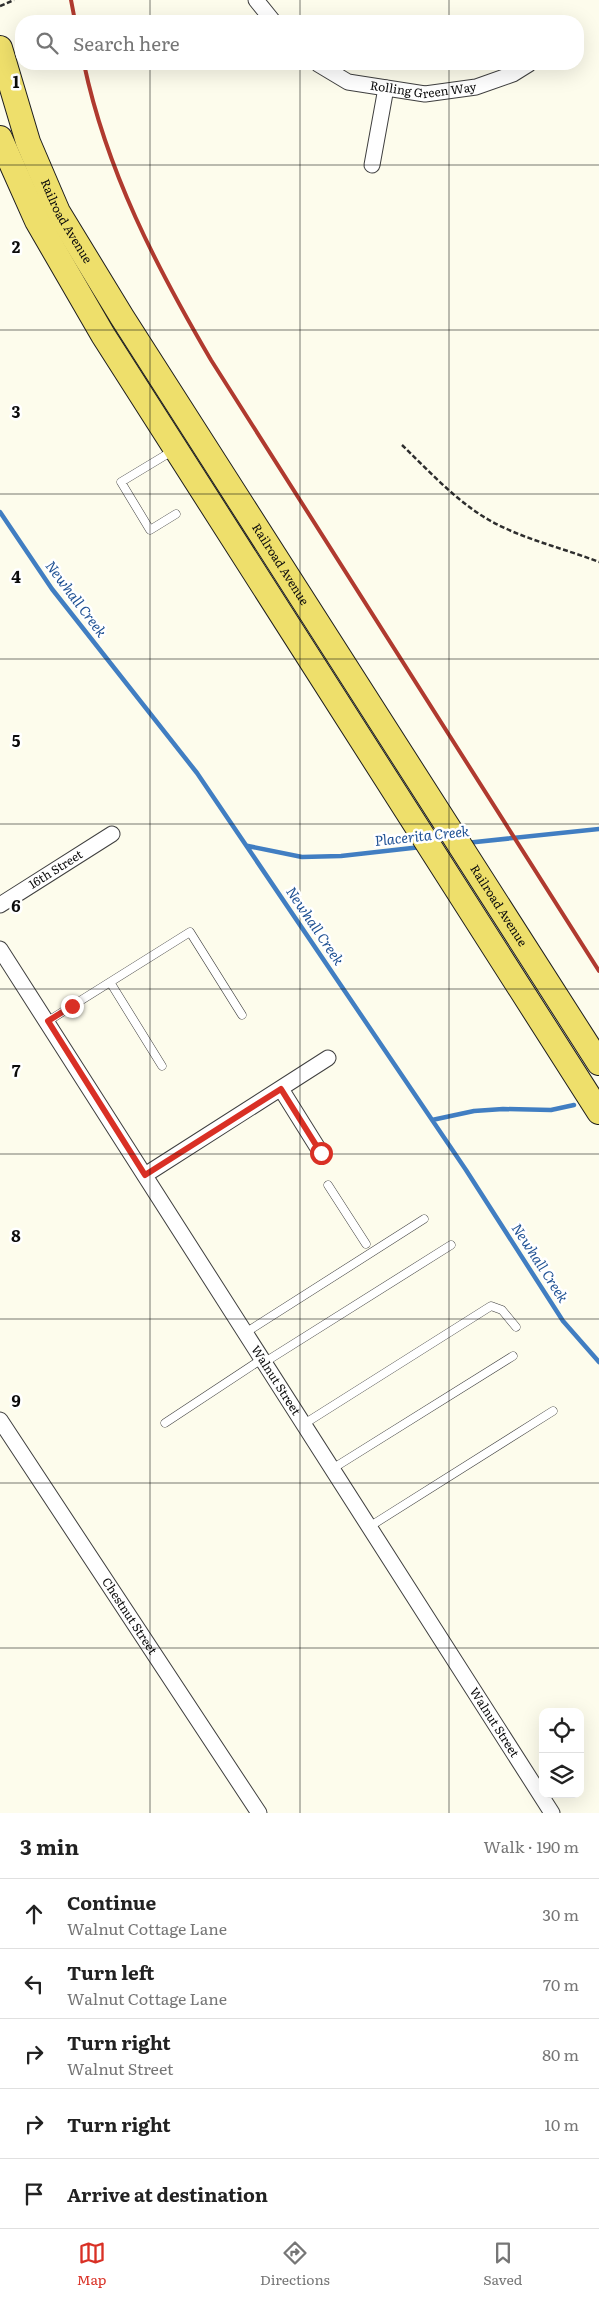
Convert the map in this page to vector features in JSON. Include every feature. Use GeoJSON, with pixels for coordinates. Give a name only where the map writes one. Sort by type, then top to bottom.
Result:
{"type":"FeatureCollection","features":[{"type":"Feature","properties":{"kind":"main road","name":"Railroad Avenue"},"geometry":{"type":"LineString","coordinates":[[0,48],[28,142],[58,212],[122,317],[599,1063]]}},
{"type":"Feature","properties":{"kind":"main road","name":"Railroad Avenue"},"geometry":{"type":"LineString","coordinates":[[0,138],[41,229],[102,335],[599,1112]]}},
{"type":"Feature","properties":{"kind":"street"},"geometry":{"type":"LineString","coordinates":[[256,0],[268,15]]}},
{"type":"Feature","properties":{"kind":"street","name":"Rolling Green Way"},"geometry":{"type":"LineString","coordinates":[[328,70],[348,82],[425,94],[476,87],[519,70]]}},
{"type":"Feature","properties":{"kind":"street"},"geometry":{"type":"LineString","coordinates":[[372,165],[386,88]]}},
{"type":"Feature","properties":{"kind":"street","name":"16th Street"},"geometry":{"type":"LineString","coordinates":[[0,905],[112,834]]}},
{"type":"Feature","properties":{"kind":"street","name":"Walnut Street"},"geometry":{"type":"LineString","coordinates":[[0,949],[48,1021],[552,1813]]}},
{"type":"Feature","properties":{"kind":"street"},"geometry":{"type":"LineString","coordinates":[[145,1175],[328,1058]]}},
{"type":"Feature","properties":{"kind":"street"},"geometry":{"type":"LineString","coordinates":[[281,1089],[321,1153]]}},
{"type":"Feature","properties":{"kind":"street","name":"Chestnut Street"},"geometry":{"type":"LineString","coordinates":[[0,1420],[259,1813]]}},
{"type":"Feature","properties":{"kind":"lane"},"geometry":{"type":"LineString","coordinates":[[176,449],[121,482],[150,530],[176,514]]}},
{"type":"Feature","properties":{"kind":"lane"},"geometry":{"type":"LineString","coordinates":[[48,1021],[190,932],[242,1015]]}},
{"type":"Feature","properties":{"kind":"lane"},"geometry":{"type":"LineString","coordinates":[[110,982],[162,1066]]}},
{"type":"Feature","properties":{"kind":"lane"},"geometry":{"type":"LineString","coordinates":[[328,1186],[366,1244]]}},
{"type":"Feature","properties":{"kind":"lane"},"geometry":{"type":"LineString","coordinates":[[245,1333],[424,1219]]}},
{"type":"Feature","properties":{"kind":"lane"},"geometry":{"type":"LineString","coordinates":[[165,1423],[263,1360],[451,1245]]}},
{"type":"Feature","properties":{"kind":"lane"},"geometry":{"type":"LineString","coordinates":[[304,1424],[491,1306],[497,1306],[502,1310],[516,1327]]}},
{"type":"Feature","properties":{"kind":"lane"},"geometry":{"type":"LineString","coordinates":[[332,1469],[513,1356]]}},
{"type":"Feature","properties":{"kind":"lane"},"geometry":{"type":"LineString","coordinates":[[369,1527],[553,1411]]}},
{"type":"Feature","properties":{"kind":"path"},"geometry":{"type":"LineString","coordinates":[[0,6],[14,0]]}},
{"type":"Feature","properties":{"kind":"path"},"geometry":{"type":"LineString","coordinates":[[402,445],[449,489],[487,519],[522,535],[599,562]]}},
{"type":"Feature","properties":{"kind":"waterway","name":"Newhall Creek"},"geometry":{"type":"LineString","coordinates":[[0,512],[52,589],[197,773],[466,1170],[563,1321],[599,1362]]}},
{"type":"Feature","properties":{"kind":"waterway","name":"Placerita Creek"},"geometry":{"type":"LineString","coordinates":[[466,843],[599,829]]}},
{"type":"Feature","properties":{"kind":"waterway","name":"Placerita Creek"},"geometry":{"type":"LineString","coordinates":[[248,846],[302,857],[341,856],[421,847]]}},
{"type":"Feature","properties":{"kind":"waterway"},"geometry":{"type":"LineString","coordinates":[[432,1120],[474,1111],[503,1109],[551,1110],[574,1105]]}},
{"type":"Feature","properties":{"kind":"railway"},"geometry":{"type":"LineString","coordinates":[[71,0],[74,15]]}},
{"type":"Feature","properties":{"kind":"railway"},"geometry":{"type":"LineString","coordinates":[[86,70],[106,143],[135,217],[191,325],[211,360],[599,971]]}},
{"type":"Feature","properties":{"kind":"route"},"geometry":{"type":"LineString","coordinates":[[72,1006],[48,1021],[145,1175],[281,1089],[321,1153]]}}]}
